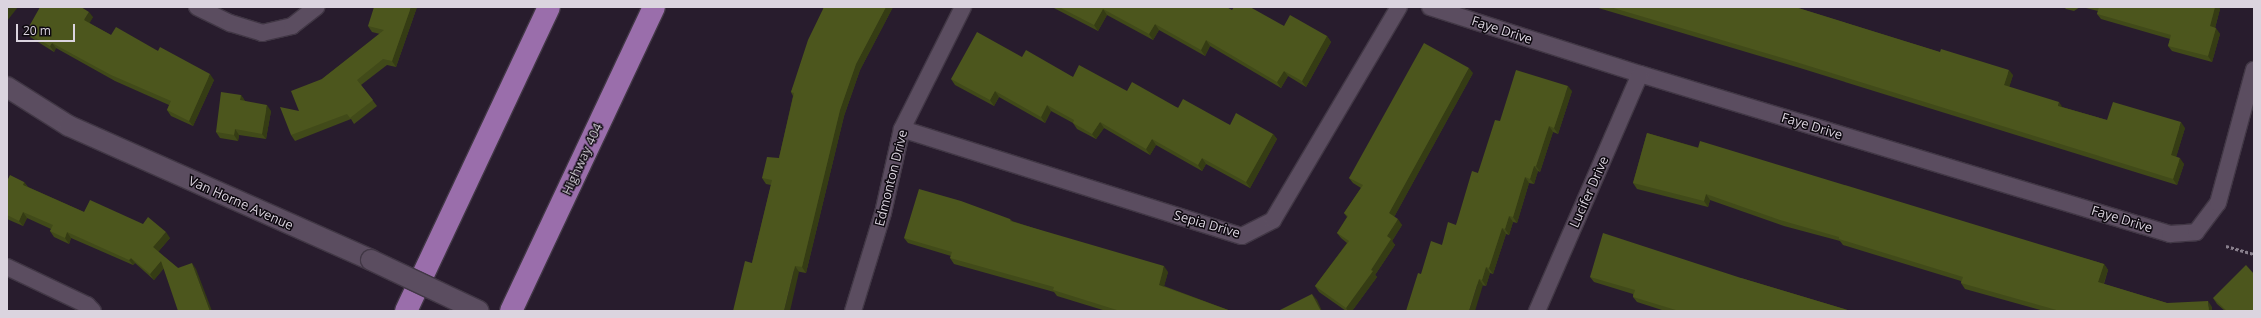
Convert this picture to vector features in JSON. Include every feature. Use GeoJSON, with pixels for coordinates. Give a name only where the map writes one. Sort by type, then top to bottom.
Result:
{"type":"FeatureCollection","features":[{"type":"Feature","properties":{"kind":"highway"},"geometry":{"type":"LineString","coordinates":[[406,311],[549,7]]}},
{"type":"Feature","properties":{"kind":"highway","name":"Highway 404"},"geometry":{"type":"LineString","coordinates":[[510,311],[654,7]]}},
{"type":"Feature","properties":{"kind":"street"},"geometry":{"type":"LineString","coordinates":[[197,7],[230,23],[262,34],[292,26],[316,7]]}},
{"type":"Feature","properties":{"kind":"street","name":"Edmonton Drive"},"geometry":{"type":"LineString","coordinates":[[853,311],[883,213],[902,130],[963,7]]}},
{"type":"Feature","properties":{"kind":"street","name":"Sepia Drive"},"geometry":{"type":"LineString","coordinates":[[902,130],[1242,236],[1273,220],[1399,7]]}},
{"type":"Feature","properties":{"kind":"street","name":"Faye Drive"},"geometry":{"type":"LineString","coordinates":[[1430,7],[1640,74],[2170,234],[2196,232],[2218,203],[2254,70]]}},
{"type":"Feature","properties":{"kind":"street","name":"Lucifer Drive"},"geometry":{"type":"LineString","coordinates":[[1537,311],[1640,74]]}},
{"type":"Feature","properties":{"kind":"street","name":"Van Horne Avenue"},"geometry":{"type":"LineString","coordinates":[[7,87],[68,126],[370,260],[479,311]]}},
{"type":"Feature","properties":{"kind":"street"},"geometry":{"type":"LineString","coordinates":[[7,267],[87,305],[93,311]]}},
{"type":"Feature","properties":{"kind":"path"},"geometry":{"type":"LineString","coordinates":[[2226,246],[2254,254]]}},
{"type":"Feature","properties":{"kind":"building"},"geometry":{"type":"Polygon","coordinates":[[[40,7],[81,7],[89,12],[84,20],[111,35],[116,27],[158,51],[160,47],[210,74],[189,121],[167,110],[171,101],[111,75],[52,43],[50,46],[26,32],[40,7]]]}},
{"type":"Feature","properties":{"kind":"building"},"geometry":{"type":"Polygon","coordinates":[[[374,7],[411,7],[392,61],[383,59],[357,80],[373,100],[350,118],[347,114],[291,135],[280,107],[299,111],[291,91],[322,79],[384,30],[368,26],[374,7]]]}},
{"type":"Feature","properties":{"kind":"building"},"geometry":{"type":"Polygon","coordinates":[[[824,7],[886,7],[856,64],[840,110],[802,267],[795,266],[784,311],[733,311],[745,261],[752,263],[772,180],[762,178],[767,157],[779,158],[794,93],[791,92],[808,40],[824,7]]]}},
{"type":"Feature","properties":{"kind":"building"},"geometry":{"type":"Polygon","coordinates":[[[1059,7],[1226,7],[1232,10],[1234,7],[1250,7],[1284,26],[1290,15],[1327,36],[1302,81],[1284,71],[1277,82],[1206,40],[1201,50],[1155,24],[1149,34],[1103,9],[1094,25],[1059,7]]]}},
{"type":"Feature","properties":{"kind":"building"},"geometry":{"type":"Polygon","coordinates":[[[1610,7],[1795,7],[1940,52],[1941,49],[2009,70],[2004,85],[2059,102],[2058,106],[2107,120],[2113,102],[2181,122],[2171,155],[2180,158],[2173,179],[1796,62],[1610,7]]]}},
{"type":"Feature","properties":{"kind":"building"},"geometry":{"type":"Polygon","coordinates":[[[2099,7],[2215,7],[2210,26],[2216,28],[2208,56],[2168,46],[2171,35],[2097,14],[2099,7]]]}},
{"type":"Feature","properties":{"kind":"building"},"geometry":{"type":"Polygon","coordinates":[[[977,32],[1022,57],[1026,50],[1073,77],[1079,65],[1127,91],[1132,82],[1178,108],[1183,99],[1230,125],[1236,113],[1273,134],[1246,182],[1202,158],[1198,165],[1152,139],[1146,149],[1100,122],[1092,134],[1073,123],[1074,120],[1047,105],[1041,117],[995,91],[990,100],[951,79],[977,32]]]}},
{"type":"Feature","properties":{"kind":"building"},"geometry":{"type":"Polygon","coordinates":[[[1424,43],[1469,68],[1389,213],[1398,219],[1387,236],[1391,239],[1371,270],[1373,271],[1346,308],[1315,286],[1349,241],[1337,233],[1348,216],[1344,213],[1363,185],[1349,178],[1424,43]]]}},
{"type":"Feature","properties":{"kind":"building"},"geometry":{"type":"Polygon","coordinates":[[[1516,70],[1568,86],[1554,128],[1549,126],[1536,166],[1534,166],[1530,179],[1525,177],[1513,217],[1509,216],[1505,229],[1502,228],[1489,268],[1486,267],[1482,280],[1479,279],[1469,311],[1406,311],[1418,273],[1421,274],[1431,241],[1442,245],[1448,222],[1456,225],[1472,171],[1478,173],[1495,120],[1500,121],[1516,70]]]}},
{"type":"Feature","properties":{"kind":"building"},"geometry":{"type":"Polygon","coordinates":[[[221,92],[241,95],[240,100],[267,105],[262,134],[235,129],[234,135],[216,132],[221,92]]]}},
{"type":"Feature","properties":{"kind":"building"},"geometry":{"type":"Polygon","coordinates":[[[1647,133],[1698,148],[1700,141],[2104,264],[2098,282],[2167,303],[2208,301],[2209,311],[2060,311],[1961,283],[1963,277],[1839,239],[1839,237],[1780,220],[1706,194],[1704,201],[1633,183],[1647,133]]]}},
{"type":"Feature","properties":{"kind":"building"},"geometry":{"type":"Polygon","coordinates":[[[10,175],[24,182],[23,185],[84,212],[90,200],[143,224],[148,217],[166,232],[153,247],[178,268],[192,263],[210,311],[178,311],[161,261],[150,274],[131,258],[129,260],[67,232],[65,238],[50,231],[53,225],[23,212],[19,221],[7,215],[7,181],[10,175]]]}},
{"type":"Feature","properties":{"kind":"building"},"geometry":{"type":"Polygon","coordinates":[[[919,189],[961,201],[1010,219],[1010,221],[1164,266],[1159,285],[1231,311],[1120,311],[1053,290],[1054,287],[950,258],[952,252],[904,238],[919,189]]]}},
{"type":"Feature","properties":{"kind":"building"},"geometry":{"type":"Polygon","coordinates":[[[1603,233],[1741,278],[1851,311],[1679,311],[1633,297],[1635,290],[1590,277],[1603,233]]]}},
{"type":"Feature","properties":{"kind":"building"},"geometry":{"type":"Polygon","coordinates":[[[2246,265],[2254,274],[2254,311],[2227,311],[2213,298],[2246,265]]]}},
{"type":"Feature","properties":{"kind":"building"},"geometry":{"type":"Polygon","coordinates":[[[1312,294],[1321,311],[1278,311],[1312,294]]]}}]}
